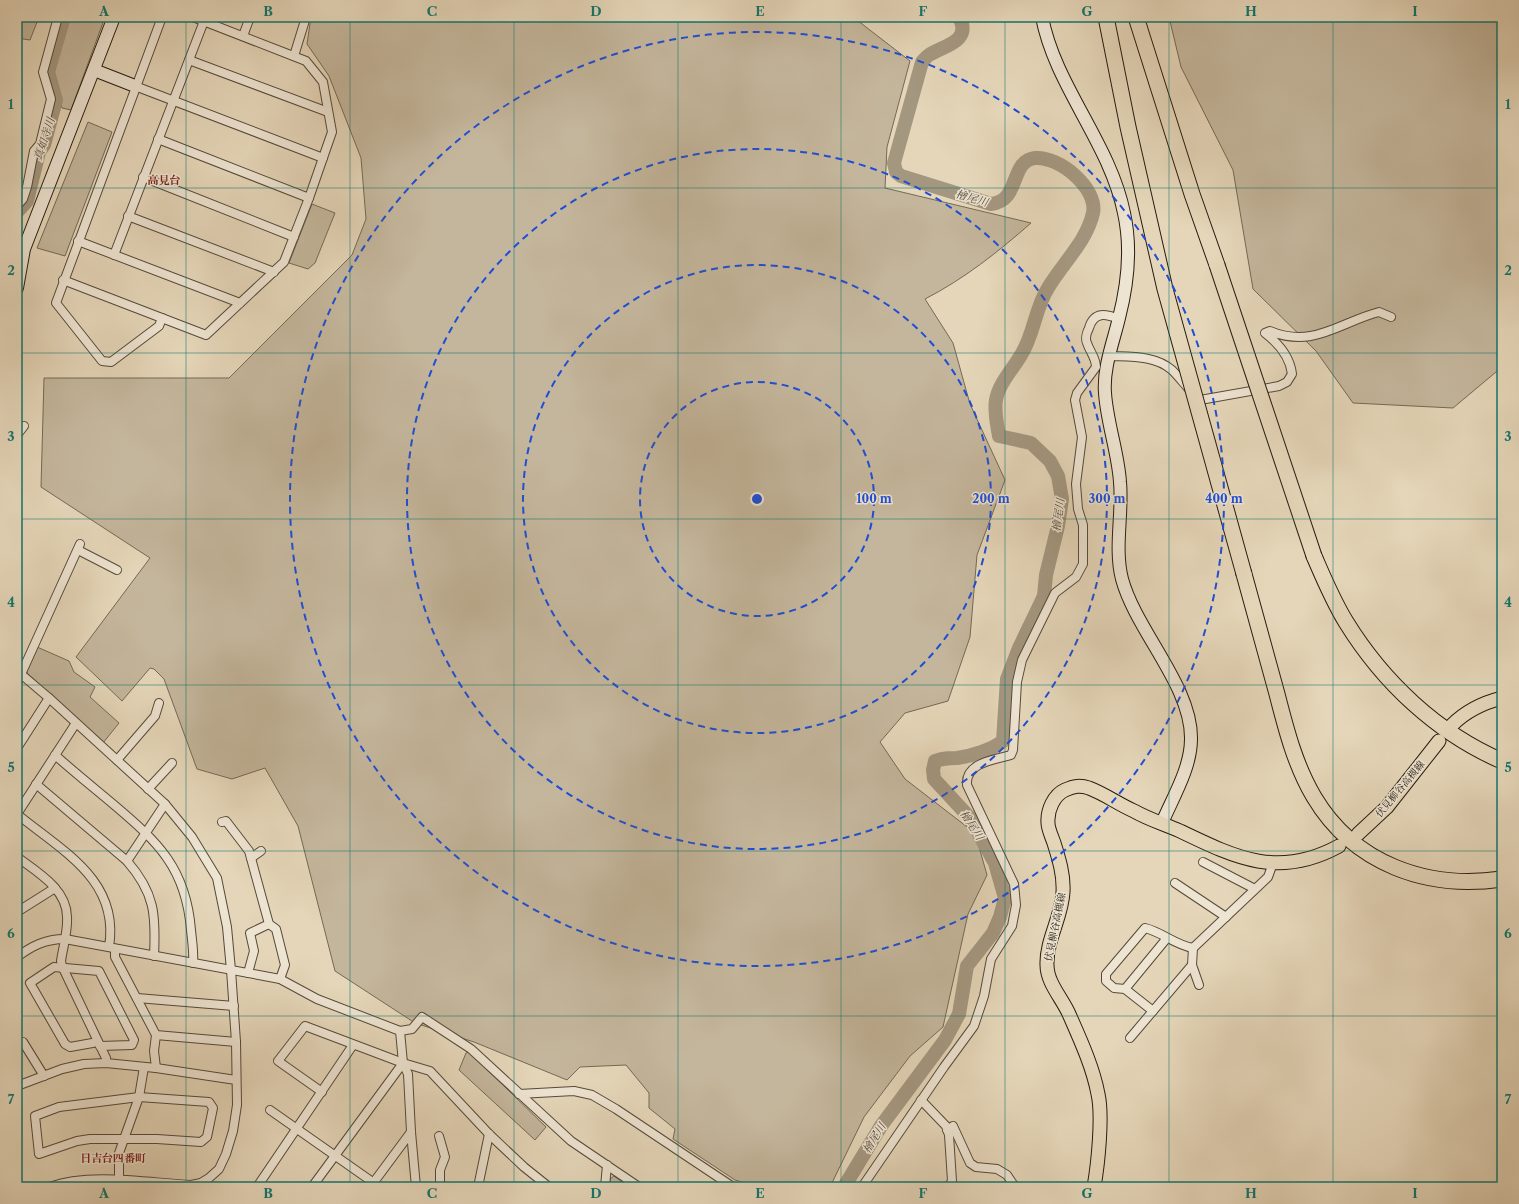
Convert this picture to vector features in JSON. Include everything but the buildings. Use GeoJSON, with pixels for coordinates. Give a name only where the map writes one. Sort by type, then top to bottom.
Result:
{"type":"FeatureCollection","features":[{"type":"Feature","properties":{"kind":"highway"},"geometry":{"type":"LineString","coordinates":[[1106,17],[1128,127],[1165,289],[1294,755],[1313,796],[1324,812],[1336,826],[1363,850],[1379,860],[1407,872],[1424,877],[1461,882],[1502,879]]}},
{"type":"Feature","properties":{"kind":"highway"},"geometry":{"type":"LineString","coordinates":[[1136,17],[1192,194],[1314,556],[1345,622],[1384,675],[1406,698],[1444,729],[1502,761]]}},
{"type":"Feature","properties":{"kind":"main road"},"geometry":{"type":"LineString","coordinates":[[1452,725],[1474,708],[1502,698]]}},
{"type":"Feature","properties":{"kind":"main road","name":"伏見柳谷高槻線"},"geometry":{"type":"LineString","coordinates":[[1358,834],[1387,807],[1439,741]]}},
{"type":"Feature","properties":{"kind":"main road","name":"伏見柳谷高槻線"},"geometry":{"type":"LineString","coordinates":[[1094,1187],[1100,1113],[1099,1095],[1095,1079],[1078,1035],[1067,1009],[1051,983],[1047,966],[1052,932],[1063,894],[1062,872],[1048,823],[1049,809],[1054,800],[1062,791],[1073,786],[1081,785],[1100,792],[1134,811],[1234,855],[1259,862],[1284,864],[1306,860],[1326,853],[1339,846]]}},
{"type":"Feature","properties":{"kind":"street"},"geometry":{"type":"LineString","coordinates":[[17,206],[23,199],[27,187],[34,151],[40,144],[51,100],[43,72],[58,17]]}},
{"type":"Feature","properties":{"kind":"street"},"geometry":{"type":"LineString","coordinates":[[17,288],[24,249],[114,17]]}},
{"type":"Feature","properties":{"kind":"street"},"geometry":{"type":"LineString","coordinates":[[162,17],[63,280],[56,303],[102,361],[111,362],[159,326],[162,318]]}},
{"type":"Feature","properties":{"kind":"street"},"geometry":{"type":"LineString","coordinates":[[63,280],[206,335],[284,262],[309,198],[332,132],[322,82],[306,61],[193,17]]}},
{"type":"Feature","properties":{"kind":"street"},"geometry":{"type":"LineString","coordinates":[[242,36],[250,17]]}},
{"type":"Feature","properties":{"kind":"street"},"geometry":{"type":"LineString","coordinates":[[294,56],[306,17]]}},
{"type":"Feature","properties":{"kind":"street"},"geometry":{"type":"LineString","coordinates":[[1042,17],[1049,45],[1110,167],[1124,210],[1128,234],[1129,261],[1126,287],[1105,376],[1105,392],[1119,465],[1121,500],[1119,560],[1122,578],[1136,614],[1177,688],[1190,721],[1191,740],[1188,758],[1162,823]]}},
{"type":"Feature","properties":{"kind":"street"},"geometry":{"type":"LineString","coordinates":[[114,255],[204,21]]}},
{"type":"Feature","properties":{"kind":"street"},"geometry":{"type":"LineString","coordinates":[[189,60],[328,112]]}},
{"type":"Feature","properties":{"kind":"street"},"geometry":{"type":"LineString","coordinates":[[94,70],[323,158]]}},
{"type":"Feature","properties":{"kind":"street"},"geometry":{"type":"LineString","coordinates":[[158,139],[309,198]]}},
{"type":"Feature","properties":{"kind":"street"},"geometry":{"type":"LineString","coordinates":[[143,177],[294,237]]}},
{"type":"Feature","properties":{"kind":"street"},"geometry":{"type":"LineString","coordinates":[[128,216],[274,272]]}},
{"type":"Feature","properties":{"kind":"street"},"geometry":{"type":"LineString","coordinates":[[78,241],[240,303]]}},
{"type":"Feature","properties":{"kind":"street"},"geometry":{"type":"LineString","coordinates":[[1109,356],[1143,357],[1158,362],[1171,369],[1190,392],[1200,400],[1279,386],[1287,382],[1292,374],[1292,368],[1278,343],[1265,333],[1270,332],[1284,337],[1302,338],[1334,331],[1367,315],[1379,312],[1391,317]]}},
{"type":"Feature","properties":{"kind":"street"},"geometry":{"type":"LineString","coordinates":[[862,1187],[921,1100],[974,1026],[984,996],[991,959],[1012,926],[1016,905],[1014,884],[967,785],[966,778],[974,767],[1011,754],[1013,750],[1018,682],[1022,660],[1055,593],[1076,577],[1083,564],[1083,525],[1078,509],[1076,484],[1082,437],[1075,400],[1077,393],[1096,367],[1096,362],[1086,342],[1091,322],[1098,315],[1106,314],[1119,319]]}},
{"type":"Feature","properties":{"kind":"street"},"geometry":{"type":"LineString","coordinates":[[17,434],[24,426]]}},
{"type":"Feature","properties":{"kind":"street"},"geometry":{"type":"LineString","coordinates":[[17,683],[22,675],[79,547],[117,570]]}},
{"type":"Feature","properties":{"kind":"street"},"geometry":{"type":"LineString","coordinates":[[22,675],[165,804],[192,837],[217,878],[227,927],[236,1042],[237,1105],[231,1137],[226,1154],[219,1169],[209,1178],[201,1183],[191,1185],[119,1179],[87,1180],[58,1184],[50,1187]]}},
{"type":"Feature","properties":{"kind":"street"},"geometry":{"type":"LineString","coordinates":[[17,748],[49,698]]}},
{"type":"Feature","properties":{"kind":"street"},"geometry":{"type":"LineString","coordinates":[[117,760],[155,716],[159,703]]}},
{"type":"Feature","properties":{"kind":"street"},"geometry":{"type":"LineString","coordinates":[[76,723],[17,814],[81,864],[93,878],[110,912],[112,948],[115,957],[156,1035],[154,1051],[156,1068]]}},
{"type":"Feature","properties":{"kind":"street"},"geometry":{"type":"LineString","coordinates":[[55,755],[146,832],[154,840],[168,860],[180,881],[187,899],[190,915],[193,963]]}},
{"type":"Feature","properties":{"kind":"street"},"geometry":{"type":"LineString","coordinates":[[148,789],[172,763]]}},
{"type":"Feature","properties":{"kind":"street"},"geometry":{"type":"LineString","coordinates":[[36,784],[127,861],[138,873],[147,889],[152,904],[155,922],[154,956]]}},
{"type":"Feature","properties":{"kind":"street"},"geometry":{"type":"LineString","coordinates":[[127,861],[165,804]]}},
{"type":"Feature","properties":{"kind":"street"},"geometry":{"type":"LineString","coordinates":[[222,822],[226,822],[249,850],[269,924],[276,929],[285,965],[280,979]]}},
{"type":"Feature","properties":{"kind":"street"},"geometry":{"type":"LineString","coordinates":[[251,858],[261,851]]}},
{"type":"Feature","properties":{"kind":"street"},"geometry":{"type":"LineString","coordinates":[[17,857],[55,888],[65,904],[67,918],[62,966],[99,1044],[106,1063]]}},
{"type":"Feature","properties":{"kind":"street"},"geometry":{"type":"LineString","coordinates":[[1203,862],[1255,888]]}},
{"type":"Feature","properties":{"kind":"street"},"geometry":{"type":"LineString","coordinates":[[1200,985],[1192,965],[1193,948],[1268,877],[1273,863]]}},
{"type":"Feature","properties":{"kind":"street"},"geometry":{"type":"LineString","coordinates":[[1175,883],[1226,917]]}},
{"type":"Feature","properties":{"kind":"street"},"geometry":{"type":"LineString","coordinates":[[19,909],[55,888]]}},
{"type":"Feature","properties":{"kind":"street"},"geometry":{"type":"LineString","coordinates":[[248,974],[254,951],[250,933],[269,924]]}},
{"type":"Feature","properties":{"kind":"street"},"geometry":{"type":"LineString","coordinates":[[1153,1011],[1125,989],[1114,988],[1106,981],[1106,974],[1144,928],[1154,930],[1183,947],[1193,948]]}},
{"type":"Feature","properties":{"kind":"street"},"geometry":{"type":"LineString","coordinates":[[1125,989],[1167,938]]}},
{"type":"Feature","properties":{"kind":"street"},"geometry":{"type":"LineString","coordinates":[[17,957],[39,942],[52,939],[64,939],[280,979],[317,999],[400,1031],[412,1029],[422,1017],[471,1049],[571,1141],[639,1187]]}},
{"type":"Feature","properties":{"kind":"street"},"geometry":{"type":"LineString","coordinates":[[1130,1038],[1192,965]]}},
{"type":"Feature","properties":{"kind":"street"},"geometry":{"type":"LineString","coordinates":[[62,966],[99,971],[134,1040],[132,1045],[99,1044],[70,1047],[65,1044],[30,983],[54,967],[62,966]]}},
{"type":"Feature","properties":{"kind":"street"},"geometry":{"type":"LineString","coordinates":[[136,998],[234,1006]]}},
{"type":"Feature","properties":{"kind":"street"},"geometry":{"type":"LineString","coordinates":[[322,1092],[278,1060],[305,1026],[402,1063],[430,1071],[489,1134],[524,1167],[549,1187]]}},
{"type":"Feature","properties":{"kind":"street"},"geometry":{"type":"LineString","coordinates":[[400,1031],[402,1063],[408,1074],[416,1187]]}},
{"type":"Feature","properties":{"kind":"street"},"geometry":{"type":"LineString","coordinates":[[156,1035],[236,1042]]}},
{"type":"Feature","properties":{"kind":"street"},"geometry":{"type":"LineString","coordinates":[[23,1042],[44,1076]]}},
{"type":"Feature","properties":{"kind":"street"},"geometry":{"type":"LineString","coordinates":[[257,1187],[353,1045]]}},
{"type":"Feature","properties":{"kind":"street"},"geometry":{"type":"LineString","coordinates":[[17,1086],[84,1064],[106,1063],[156,1068],[236,1080]]}},
{"type":"Feature","properties":{"kind":"street"},"geometry":{"type":"LineString","coordinates":[[312,1187],[402,1063]]}},
{"type":"Feature","properties":{"kind":"street"},"geometry":{"type":"LineString","coordinates":[[119,1179],[120,1153],[139,1097],[144,1067]]}},
{"type":"Feature","properties":{"kind":"street"},"geometry":{"type":"LineString","coordinates":[[519,1094],[574,1091],[592,1095],[616,1109],[733,1187]]}},
{"type":"Feature","properties":{"kind":"street"},"geometry":{"type":"LineString","coordinates":[[139,1097],[209,1102],[213,1108],[207,1137],[201,1142],[105,1138],[77,1141],[39,1154],[35,1116],[60,1107],[139,1097]]}},
{"type":"Feature","properties":{"kind":"street"},"geometry":{"type":"LineString","coordinates":[[921,1100],[947,1130],[949,1135],[952,1182],[948,1187]]}},
{"type":"Feature","properties":{"kind":"street"},"geometry":{"type":"LineString","coordinates":[[270,1110],[335,1156],[372,1185],[411,1132]]}},
{"type":"Feature","properties":{"kind":"street"},"geometry":{"type":"LineString","coordinates":[[947,1130],[953,1126],[970,1163],[976,1167],[997,1170],[1007,1175],[1015,1187]]}},
{"type":"Feature","properties":{"kind":"street"},"geometry":{"type":"LineString","coordinates":[[478,1187],[489,1134]]}},
{"type":"Feature","properties":{"kind":"street"},"geometry":{"type":"LineString","coordinates":[[440,1187],[440,1170],[445,1157],[443,1140]]}},
{"type":"Feature","properties":{"kind":"street"},"geometry":{"type":"LineString","coordinates":[[605,1187],[607,1166]]}},
{"type":"Feature","properties":{"kind":"shaded area"},"geometry":{"type":"Polygon","coordinates":[[[17,17],[39,17],[30,40],[17,38],[17,17]]]}},
{"type":"Feature","properties":{"kind":"shaded area"},"geometry":{"type":"Polygon","coordinates":[[[68,17],[105,17],[71,110],[62,108],[52,71],[68,17]]]}},
{"type":"Feature","properties":{"kind":"shaded area"},"geometry":{"type":"Polygon","coordinates":[[[311,17],[853,17],[910,61],[887,147],[885,188],[1031,223],[980,264],[953,283],[925,299],[953,343],[970,404],[1005,480],[977,555],[970,637],[948,701],[905,713],[880,742],[905,779],[975,833],[987,875],[968,914],[943,1027],[910,1056],[864,1117],[830,1187],[758,1187],[735,1180],[673,1139],[675,1129],[649,1108],[649,1093],[626,1065],[580,1067],[567,1080],[474,1042],[415,1023],[335,971],[298,826],[265,768],[232,779],[197,769],[164,679],[154,669],[150,668],[122,701],[76,657],[150,558],[41,487],[44,378],[229,378],[352,255],[366,219],[361,158],[329,76],[307,44],[311,17]]]}},
{"type":"Feature","properties":{"kind":"shaded area"},"geometry":{"type":"Polygon","coordinates":[[[1169,17],[1502,17],[1502,367],[1453,408],[1353,403],[1316,351],[1253,289],[1233,170],[1181,67],[1169,17]]]}},
{"type":"Feature","properties":{"kind":"shaded area"},"geometry":{"type":"Polygon","coordinates":[[[88,122],[112,132],[65,256],[37,248],[88,122]]]}},
{"type":"Feature","properties":{"kind":"shaded area"},"geometry":{"type":"Polygon","coordinates":[[[312,204],[335,213],[315,263],[308,269],[289,263],[312,204]]]}},
{"type":"Feature","properties":{"kind":"shaded area"},"geometry":{"type":"Polygon","coordinates":[[[37,647],[69,661],[74,672],[95,687],[90,697],[119,723],[103,743],[28,674],[26,671],[37,647]]]}},
{"type":"Feature","properties":{"kind":"shaded area"},"geometry":{"type":"Polygon","coordinates":[[[469,1052],[546,1127],[535,1140],[459,1070],[466,1053],[469,1052]]]}},
{"type":"Feature","properties":{"kind":"shaded area"},"geometry":{"type":"Polygon","coordinates":[[[614,1176],[629,1187],[610,1187],[610,1179],[614,1176]]]}},
{"type":"Feature","properties":{"kind":"waterway","name":"真如寺川"},"geometry":{"type":"LineString","coordinates":[[17,212],[27,201],[39,152],[44,145],[56,100],[48,72],[64,17]]}},
{"type":"Feature","properties":{"kind":"waterway","name":"檜尾川"},"geometry":{"type":"LineString","coordinates":[[844,1187],[881,1126],[945,1040],[959,1014],[967,966],[993,933],[1000,917],[1005,898],[995,863],[970,818],[934,779],[933,770],[935,761],[975,754],[987,750],[1003,741],[1007,679],[1019,648],[1044,596],[1046,575],[1058,526],[1062,499],[1058,476],[1050,461],[1031,443],[999,436],[995,404],[1003,382],[1018,360],[1029,339],[1044,296],[1054,279],[1080,243],[1090,223],[1093,213],[1093,203],[1083,184],[1075,175],[1065,168],[1055,162],[1045,159],[1035,158],[1027,161],[1021,166],[1007,196],[1000,201],[991,204],[901,176],[896,172],[894,163],[922,62],[929,55],[948,46],[959,38],[962,32],[962,25],[959,17]]}},
{"type":"Feature","properties":{"kind":"district","name":"高見台"},"geometry":{"type":"Point","coordinates":[164,180]}},
{"type":"Feature","properties":{"kind":"district","name":"日吉台四番町"},"geometry":{"type":"Point","coordinates":[113,1158]}}]}
